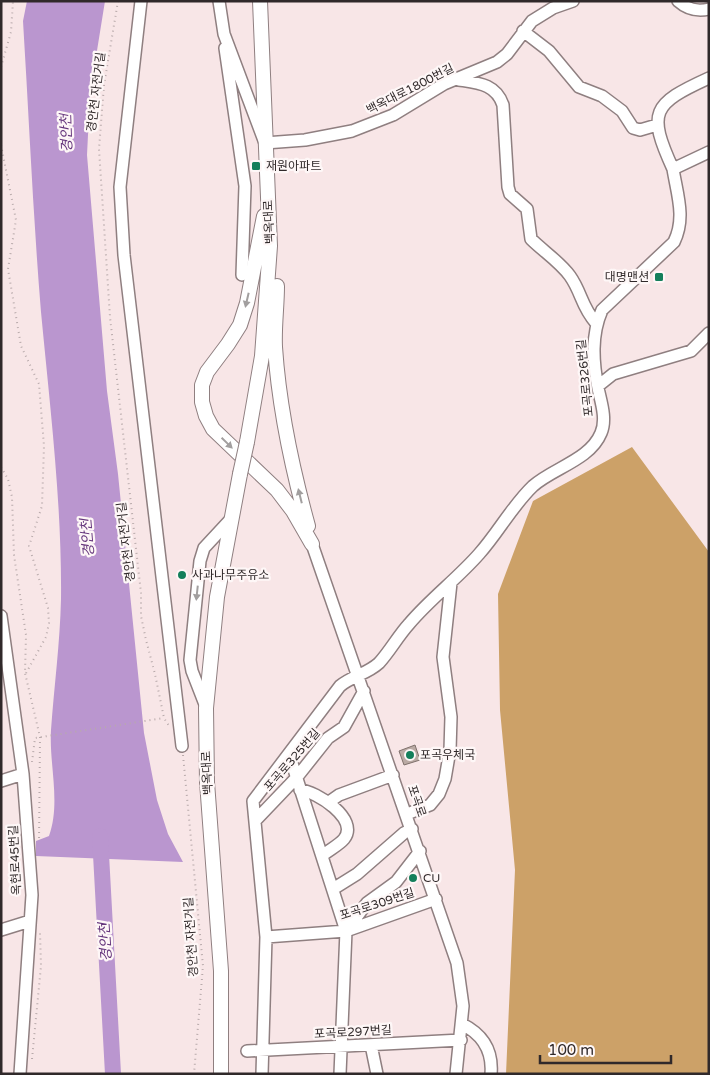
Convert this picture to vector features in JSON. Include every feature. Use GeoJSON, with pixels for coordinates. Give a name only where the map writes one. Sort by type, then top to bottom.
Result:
{"type":"FeatureCollection","features":[{"type":"Feature","properties":{"kind":"main road","name":"백옥대로"},"geometry":{"type":"LineString","coordinates":[[221,1074],[221,971],[207,782],[206,708],[211,639],[230,520],[247,442],[266,322],[270,246],[260,1]]}},
{"type":"Feature","properties":{"kind":"main road"},"geometry":{"type":"LineString","coordinates":[[268,201],[278,277],[275,346],[281,402],[298,488],[312,544]]}},
{"type":"Feature","properties":{"kind":"main road"},"geometry":{"type":"LineString","coordinates":[[268,201],[255,253],[247,303],[240,325],[207,372],[202,385],[202,402],[213,429],[277,490],[293,511],[312,544]]}},
{"type":"Feature","properties":{"kind":"street"},"geometry":{"type":"LineString","coordinates":[[141,1],[120,187],[122,228],[157,548],[182,746]]}},
{"type":"Feature","properties":{"kind":"street"},"geometry":{"type":"LineString","coordinates":[[219,1],[226,65],[243,162],[245,186],[242,276]]}},
{"type":"Feature","properties":{"kind":"street","name":"백옥대로1800번길"},"geometry":{"type":"LineString","coordinates":[[265,143],[305,140],[352,131],[393,115],[433,91],[497,62],[506,54],[524,31],[542,14],[572,1]]}},
{"type":"Feature","properties":{"kind":"street"},"geometry":{"type":"LineString","coordinates":[[678,1],[685,8],[695,10],[709,9]]}},
{"type":"Feature","properties":{"kind":"street"},"geometry":{"type":"LineString","coordinates":[[524,31],[549,51],[573,83],[612,103],[622,111],[633,128],[640,130],[656,125]]}},
{"type":"Feature","properties":{"kind":"street"},"geometry":{"type":"LineString","coordinates":[[224,34],[265,143]]}},
{"type":"Feature","properties":{"kind":"street"},"geometry":{"type":"LineString","coordinates":[[709,78],[682,91],[670,100],[661,109],[656,125],[660,141],[673,169],[709,152]]}},
{"type":"Feature","properties":{"kind":"street"},"geometry":{"type":"LineString","coordinates":[[457,79],[485,85],[500,96],[503,105],[510,194],[527,209],[531,239],[569,275],[576,285],[585,311],[596,323]]}},
{"type":"Feature","properties":{"kind":"street","name":"포곡로326번길"},"geometry":{"type":"LineString","coordinates":[[262,1074],[266,937],[253,801],[340,686],[349,678],[369,671],[379,662],[409,623],[479,554],[534,485],[582,454],[594,444],[602,433],[604,419],[598,386],[593,336],[596,323],[602,310],[674,242],[680,229],[681,214],[673,169]]}},
{"type":"Feature","properties":{"kind":"street"},"geometry":{"type":"LineString","coordinates":[[598,386],[613,374],[691,351],[709,334]]}},
{"type":"Feature","properties":{"kind":"street"},"geometry":{"type":"LineString","coordinates":[[206,708],[192,672],[190,660],[200,561],[204,548],[230,520]]}},
{"type":"Feature","properties":{"kind":"street","name":"포곡로"},"geometry":{"type":"LineString","coordinates":[[312,544],[420,851],[457,964],[461,984],[462,1024],[456,1074]]}},
{"type":"Feature","properties":{"kind":"street"},"geometry":{"type":"LineString","coordinates":[[407,814],[430,805],[439,794],[445,779],[450,750],[451,717],[443,657],[450,583]]}},
{"type":"Feature","properties":{"kind":"street","name":"옥현로45번길"},"geometry":{"type":"LineString","coordinates":[[1,616],[23,774],[32,895],[20,1074]]}},
{"type":"Feature","properties":{"kind":"street","name":"포곡로325번길"},"geometry":{"type":"LineString","coordinates":[[255,821],[297,777],[328,738],[350,719],[364,691]]}},
{"type":"Feature","properties":{"kind":"street"},"geometry":{"type":"LineString","coordinates":[[289,754],[346,931],[340,1074]]}},
{"type":"Feature","properties":{"kind":"street"},"geometry":{"type":"LineString","coordinates":[[1,781],[23,774]]}},
{"type":"Feature","properties":{"kind":"street"},"geometry":{"type":"LineString","coordinates":[[329,802],[339,795],[393,775]]}},
{"type":"Feature","properties":{"kind":"street"},"geometry":{"type":"LineString","coordinates":[[300,790],[311,790],[338,810],[347,832],[344,839],[322,856]]}},
{"type":"Feature","properties":{"kind":"street"},"geometry":{"type":"LineString","coordinates":[[333,889],[357,874],[404,833],[412,829]]}},
{"type":"Feature","properties":{"kind":"street"},"geometry":{"type":"LineString","coordinates":[[346,931],[367,903],[396,882],[420,851]]}},
{"type":"Feature","properties":{"kind":"street","name":"포곡로309번길"},"geometry":{"type":"LineString","coordinates":[[266,937],[346,931],[436,899]]}},
{"type":"Feature","properties":{"kind":"street"},"geometry":{"type":"LineString","coordinates":[[1,930],[30,921]]}},
{"type":"Feature","properties":{"kind":"street"},"geometry":{"type":"LineString","coordinates":[[462,1024],[476,1031],[483,1038],[490,1058],[491,1074]]}},
{"type":"Feature","properties":{"kind":"street","name":"포곡로297번길"},"geometry":{"type":"LineString","coordinates":[[247,1052],[461,1040]]}},
{"type":"Feature","properties":{"kind":"street"},"geometry":{"type":"LineString","coordinates":[[371,1045],[377,1074]]}},
{"type":"Feature","properties":{"kind":"path"},"geometry":{"type":"LineString","coordinates":[[1,67],[11,32],[13,1]]}},
{"type":"Feature","properties":{"kind":"path","name":"경안천 자전거길"},"geometry":{"type":"LineString","coordinates":[[118,1],[102,101],[100,159],[110,317],[142,616],[164,718],[182,746],[203,966],[194,1074]]}},
{"type":"Feature","properties":{"kind":"path"},"geometry":{"type":"LineString","coordinates":[[1,145],[16,220],[8,269],[21,346],[39,384],[44,446],[42,506],[29,546],[48,608],[49,623],[46,637],[25,675],[26,635],[14,555],[12,497],[8,480],[1,467]]}},
{"type":"Feature","properties":{"kind":"path"},"geometry":{"type":"LineString","coordinates":[[40,737],[164,718]]}},
{"type":"Feature","properties":{"kind":"shaded area"},"geometry":{"type":"Polygon","coordinates":[[[632,447],[709,552],[709,1074],[506,1074],[515,870],[500,710],[498,594],[533,501],[632,447]]]}},
{"type":"Feature","properties":{"kind":"water"},"geometry":{"type":"Polygon","coordinates":[[[27,1],[105,1],[90,94],[87,155],[107,391],[118,474],[144,733],[157,800],[168,834],[183,862],[36,856],[36,841],[49,836],[54,810],[51,730],[61,599],[61,563],[55,456],[33,203],[23,21],[27,1]]]}},
{"type":"Feature","properties":{"kind":"building","name":"포곡우체국"},"geometry":{"type":"Polygon","coordinates":[[[415,745],[420,760],[404,765],[399,751],[415,745]]]}},
{"type":"Feature","properties":{"kind":"waterway","name":"경안천"},"geometry":{"type":"LineString","coordinates":[[100,836],[113,1074]]}},
{"type":"Feature","properties":{"kind":"place","name":"재원아파트"},"geometry":{"type":"Point","coordinates":[256,166]}},
{"type":"Feature","properties":{"kind":"place","name":"대명맨션"},"geometry":{"type":"Point","coordinates":[659,277]}},
{"type":"Feature","properties":{"kind":"place","name":"사과나무주유소"},"geometry":{"type":"Point","coordinates":[182,575]}},
{"type":"Feature","properties":{"kind":"place","name":"포곡우체국"},"geometry":{"type":"Point","coordinates":[410,755]}},
{"type":"Feature","properties":{"kind":"place","name":"CU"},"geometry":{"type":"Point","coordinates":[413,878]}}]}
